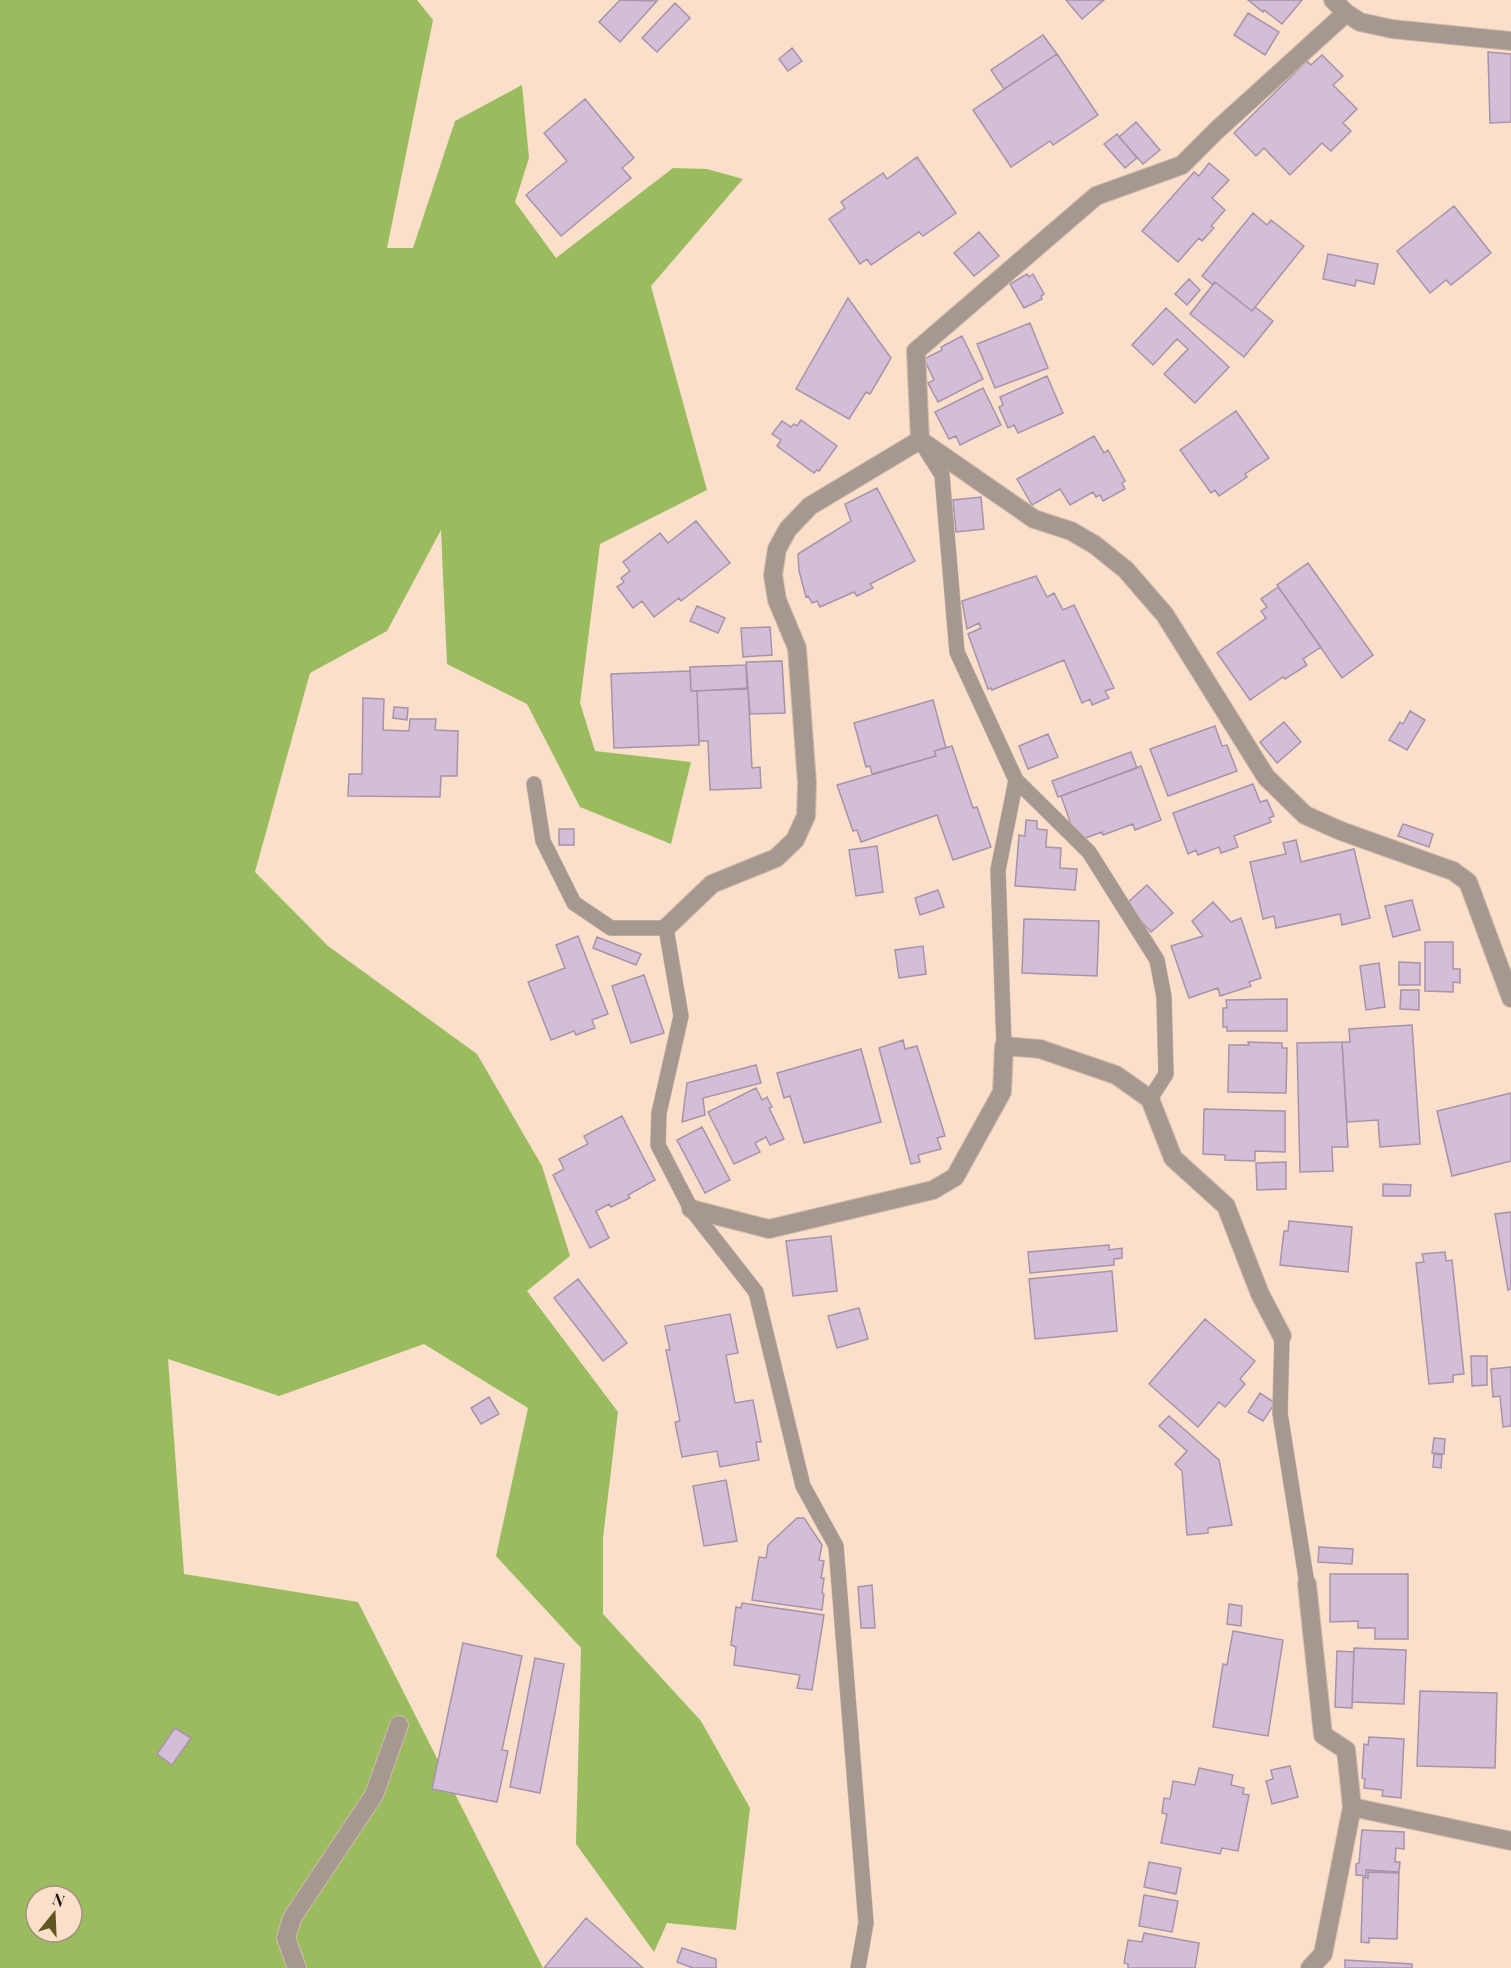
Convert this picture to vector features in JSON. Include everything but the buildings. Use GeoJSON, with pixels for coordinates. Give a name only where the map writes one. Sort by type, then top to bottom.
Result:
{"type":"FeatureCollection","features":[{"type":"Feature","properties":{"kind":"street"},"geometry":{"type":"LineString","coordinates":[[1333,0],[1346,13],[1360,22],[1392,29],[1511,41]]}},
{"type":"Feature","properties":{"kind":"street"},"geometry":{"type":"LineString","coordinates":[[920,440],[916,351],[1096,196],[1182,165],[1217,130],[1346,13]]}},
{"type":"Feature","properties":{"kind":"street"},"geometry":{"type":"LineString","coordinates":[[666,928],[712,884],[776,858],[795,840],[806,816],[807,783],[798,648],[777,600],[773,575],[777,549],[788,529],[810,506],[920,440]]}},
{"type":"Feature","properties":{"kind":"street"},"geometry":{"type":"LineString","coordinates":[[920,440],[1034,519],[1071,531],[1095,545],[1126,570],[1165,615],[1266,777],[1305,815],[1341,831],[1453,871],[1468,882],[1511,998]]}},
{"type":"Feature","properties":{"kind":"street"},"geometry":{"type":"LineString","coordinates":[[691,1209],[769,1229],[933,1190],[955,1177],[1002,1092],[1004,1046],[1040,1049],[1116,1075],[1150,1099],[1173,1158],[1226,1206],[1260,1294],[1282,1336]]}},
{"type":"Feature","properties":{"kind":"street"},"geometry":{"type":"LineString","coordinates":[[1307,1584],[1323,1735],[1346,1750],[1352,1807],[1323,1954],[1310,1968]]}},
{"type":"Feature","properties":{"kind":"street"},"geometry":{"type":"LineString","coordinates":[[297,1968],[286,1938],[292,1918],[374,1795],[399,1725]]}},
{"type":"Feature","properties":{"kind":"street"},"geometry":{"type":"LineString","coordinates":[[1352,1807],[1511,1842]]}},
{"type":"Feature","properties":{"kind":"lane"},"geometry":{"type":"LineString","coordinates":[[920,440],[942,475],[957,652],[1016,780],[1089,852],[1157,960],[1164,997],[1166,1074],[1150,1099]]}},
{"type":"Feature","properties":{"kind":"lane"},"geometry":{"type":"LineString","coordinates":[[1004,1046],[998,870],[1016,780]]}},
{"type":"Feature","properties":{"kind":"lane"},"geometry":{"type":"LineString","coordinates":[[534,784],[543,842],[574,903],[610,928],[666,928],[681,1016],[659,1113],[658,1145],[691,1209],[756,1292],[803,1486],[836,1546],[866,1923],[858,1968]]}},
{"type":"Feature","properties":{"kind":"lane"},"geometry":{"type":"LineString","coordinates":[[1282,1336],[1280,1413],[1307,1584]]}},
{"type":"Feature","properties":{"kind":"green space"},"geometry":{"type":"Polygon","coordinates":[[[0,0],[417,0],[433,20],[387,248],[413,248],[455,121],[522,85],[529,158],[515,202],[556,258],[673,168],[707,169],[743,179],[651,286],[707,490],[600,544],[580,703],[595,751],[691,762],[671,844],[580,807],[527,704],[447,664],[441,530],[387,631],[310,673],[255,872],[328,946],[477,1054],[542,1166],[570,1256],[527,1291],[618,1412],[603,1538],[603,1614],[701,1721],[750,1808],[736,1930],[667,1923],[654,1952],[576,1844],[581,1648],[496,1556],[528,1408],[424,1344],[279,1396],[168,1359],[184,1574],[358,1602],[543,1968],[0,1968],[0,0]]]}}]}
